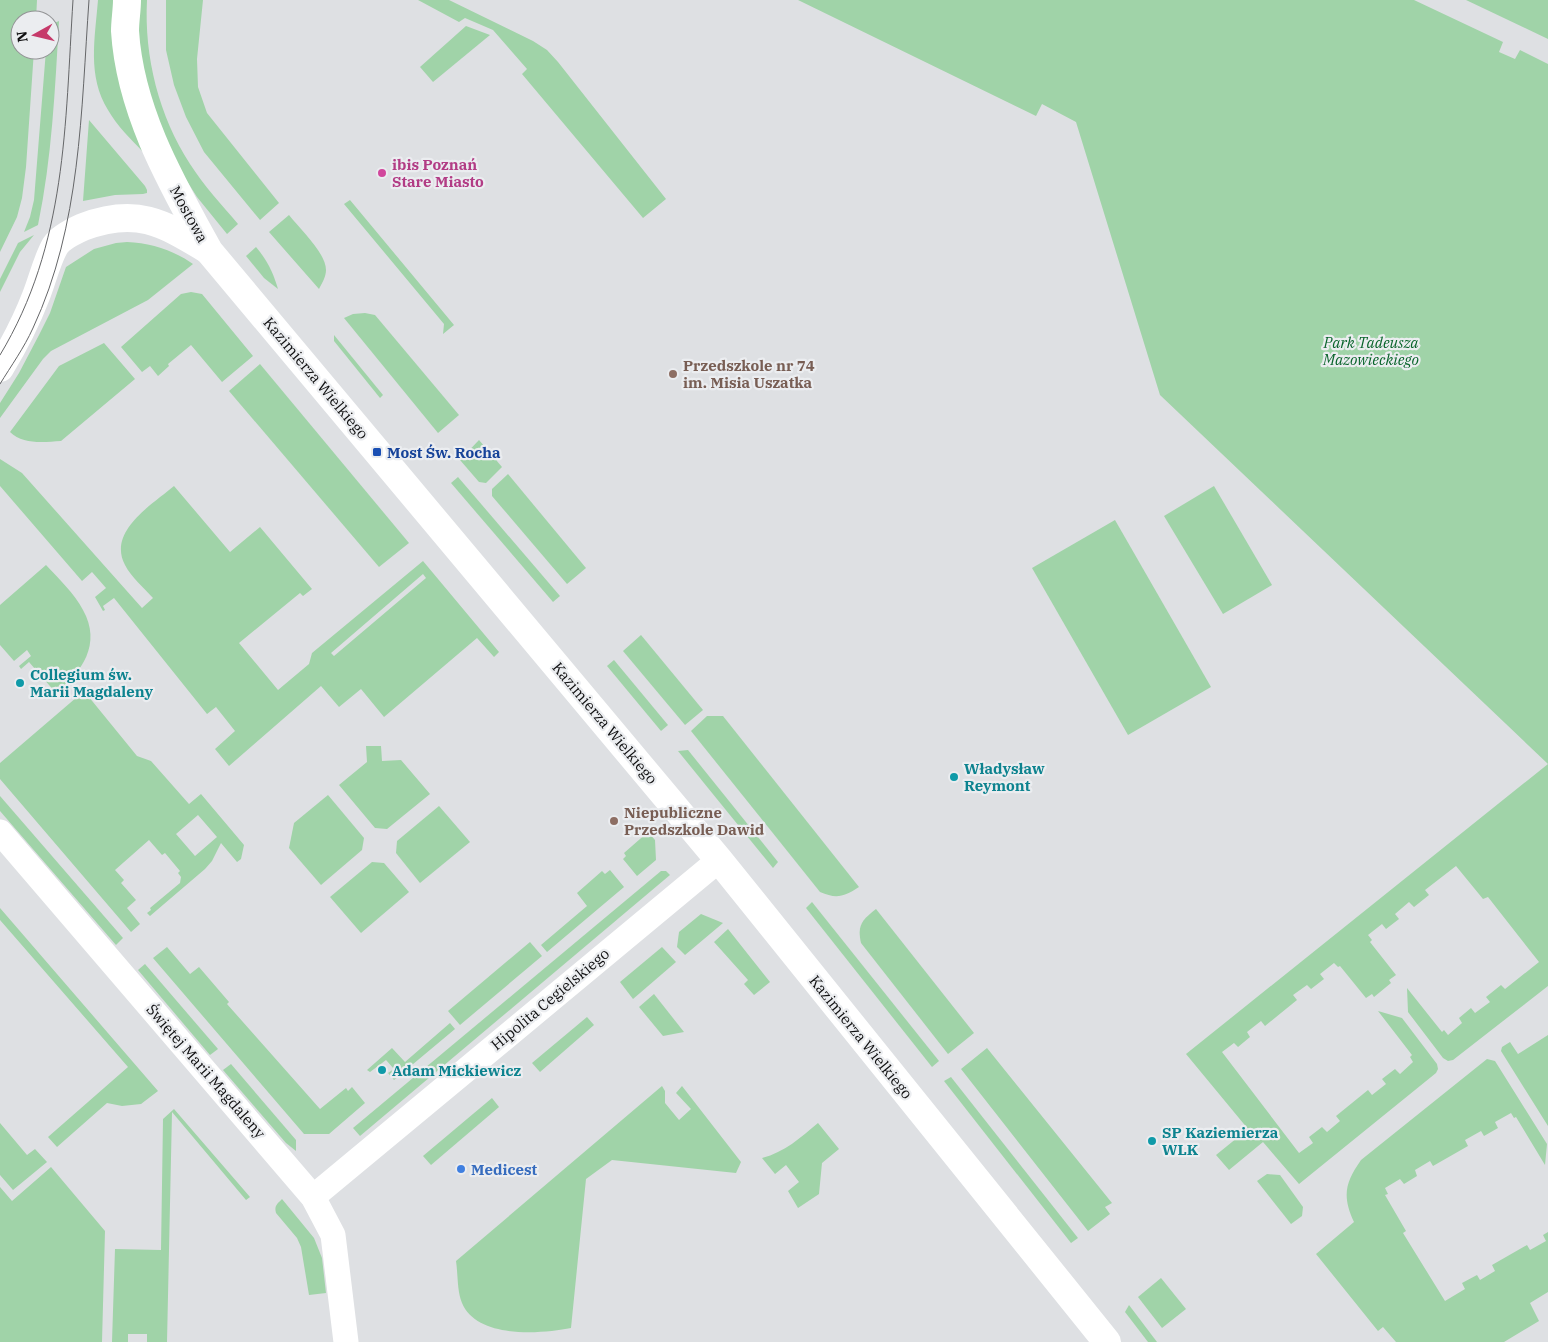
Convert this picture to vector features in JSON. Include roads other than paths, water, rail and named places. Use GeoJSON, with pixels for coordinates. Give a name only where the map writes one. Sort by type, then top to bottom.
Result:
{"type":"FeatureCollection","features":[{"type":"Feature","properties":{"kind":"street","name":"Mostowa"},"geometry":{"type":"LineString","coordinates":[[127,0],[125,30],[135,85],[146,125],[171,183],[209,251]]}},
{"type":"Feature","properties":{"kind":"street","name":"Mostowa"},"geometry":{"type":"LineString","coordinates":[[0,368],[17,340],[55,245],[77,229],[102,220],[128,217],[149,220],[173,229],[209,251]]}},
{"type":"Feature","properties":{"kind":"street","name":"Kazimierza Wielkiego"},"geometry":{"type":"LineString","coordinates":[[209,251],[719,860],[1107,1342]]}},
{"type":"Feature","properties":{"kind":"street","name":"Świętej Marii Magdaleny"},"geometry":{"type":"LineString","coordinates":[[0,832],[313,1197],[333,1235],[346,1342]]}},
{"type":"Feature","properties":{"kind":"street","name":"Hipolita Cegielskiego"},"geometry":{"type":"LineString","coordinates":[[313,1197],[719,860]]}},
{"type":"Feature","properties":{"kind":"tram line"},"geometry":{"type":"LineString","coordinates":[[0,355],[22,313],[39,270],[50,227],[59,183],[64,138],[73,0]]}},
{"type":"Feature","properties":{"kind":"tram line"},"geometry":{"type":"LineString","coordinates":[[0,384],[22,350],[33,328],[49,289],[61,249],[76,167],[89,0]]}},
{"type":"Feature","properties":{"kind":"place","name":"ibis Poznań Stare Miasto"},"geometry":{"type":"Point","coordinates":[382,173]}},
{"type":"Feature","properties":{"kind":"place","name":"Przedszkole nr 74 im. Misia Uszatka"},"geometry":{"type":"Point","coordinates":[673,374]}},
{"type":"Feature","properties":{"kind":"place","name":"Most Św. Rocha"},"geometry":{"type":"Point","coordinates":[377,452]}},
{"type":"Feature","properties":{"kind":"place","name":"Collegium św. Marii Magdaleny"},"geometry":{"type":"Point","coordinates":[20,683]}},
{"type":"Feature","properties":{"kind":"place","name":"Władysław Reymont"},"geometry":{"type":"Point","coordinates":[954,777]}},
{"type":"Feature","properties":{"kind":"place","name":"Niepubliczne Przedszkole Dawid"},"geometry":{"type":"Point","coordinates":[614,821]}},
{"type":"Feature","properties":{"kind":"place","name":"Adam Mickiewicz"},"geometry":{"type":"Point","coordinates":[382,1070]}},
{"type":"Feature","properties":{"kind":"place","name":"SP Kaziemierza WLK"},"geometry":{"type":"Point","coordinates":[1152,1141]}},
{"type":"Feature","properties":{"kind":"place","name":"Medicest"},"geometry":{"type":"Point","coordinates":[461,1169]}},
{"type":"Feature","properties":{"kind":"park label","name":"Park Tadeusza Mazowieckiego"},"geometry":{"type":"Point","coordinates":[1371,350]}}]}
